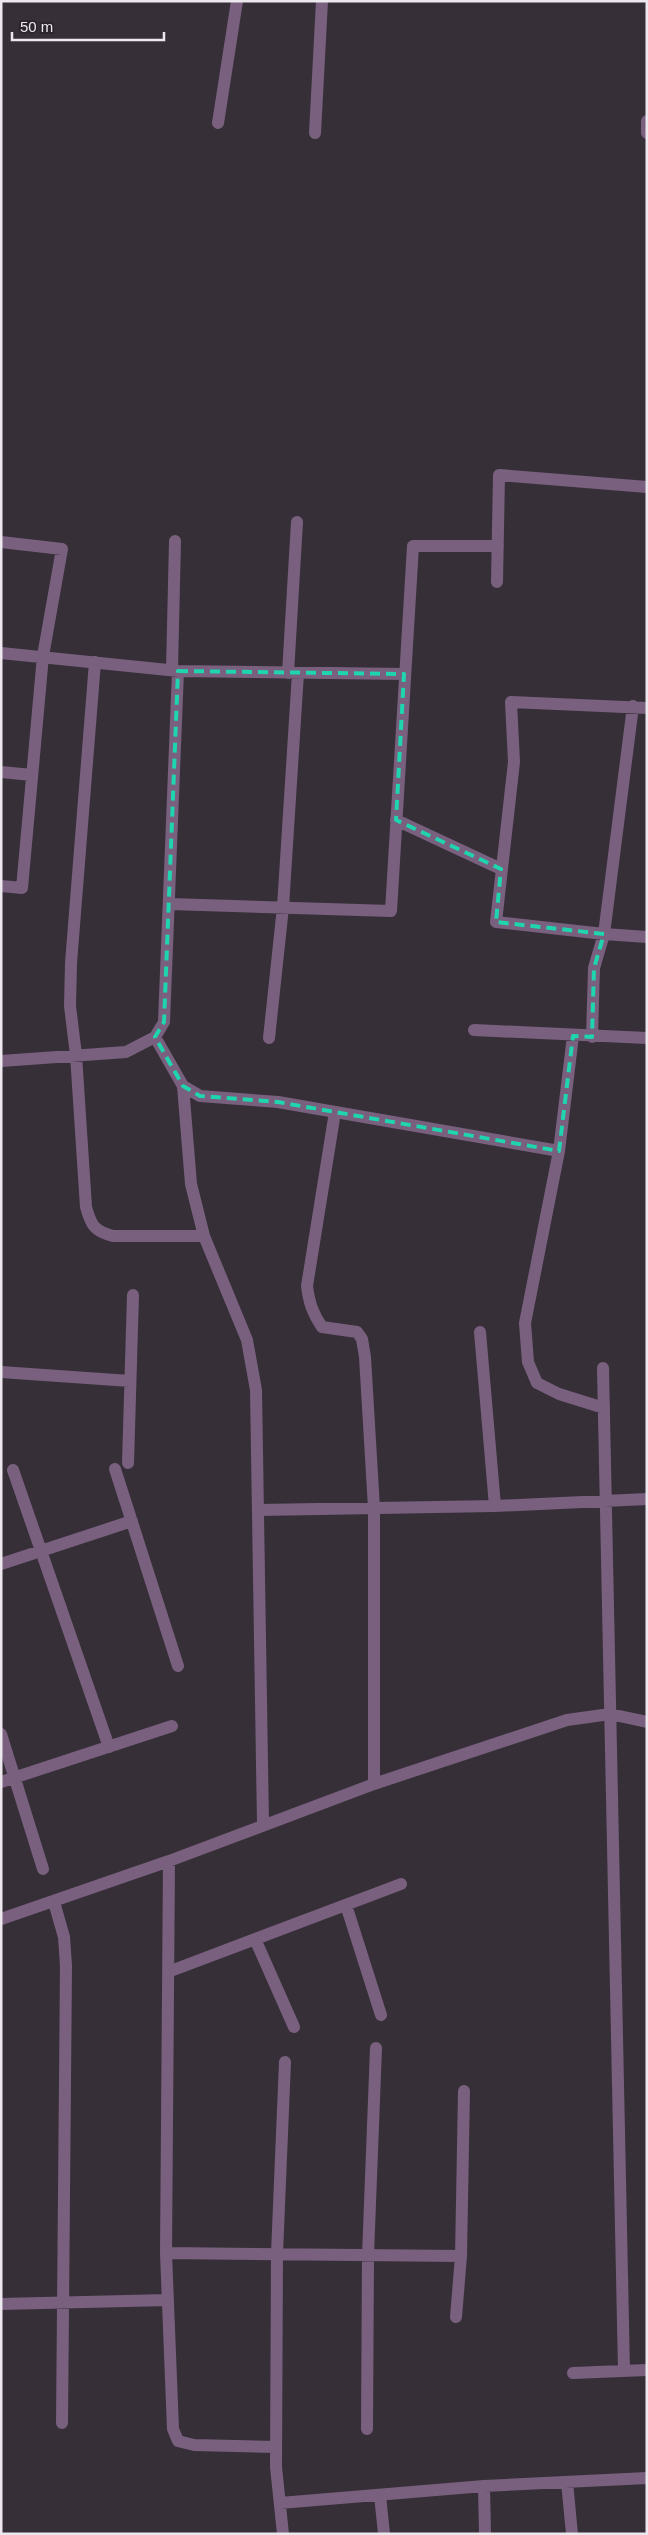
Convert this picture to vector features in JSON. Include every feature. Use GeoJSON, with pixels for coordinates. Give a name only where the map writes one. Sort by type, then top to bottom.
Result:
{"type":"FeatureCollection","features":[{"type":"Feature","properties":{"kind":"street"},"geometry":{"type":"LineString","coordinates":[[218,124],[237,1]]}},
{"type":"Feature","properties":{"kind":"street"},"geometry":{"type":"LineString","coordinates":[[315,133],[322,1]]}},
{"type":"Feature","properties":{"kind":"street"},"geometry":{"type":"LineString","coordinates":[[647,121],[647,133]]}},
{"type":"Feature","properties":{"kind":"street"},"geometry":{"type":"LineString","coordinates":[[497,582],[499,475],[647,487]]}},
{"type":"Feature","properties":{"kind":"street"},"geometry":{"type":"LineString","coordinates":[[269,1038],[283,908],[297,522]]}},
{"type":"Feature","properties":{"kind":"street"},"geometry":{"type":"LineString","coordinates":[[1,1061],[126,1052],[155,1037],[164,1022],[170,904],[175,670],[175,541]]}},
{"type":"Feature","properties":{"kind":"street"},"geometry":{"type":"LineString","coordinates":[[1,542],[62,549],[43,656],[22,888],[1,886]]}},
{"type":"Feature","properties":{"kind":"street"},"geometry":{"type":"LineString","coordinates":[[170,904],[391,911],[413,546],[498,546]]}},
{"type":"Feature","properties":{"kind":"street"},"geometry":{"type":"LineString","coordinates":[[1,653],[153,669],[404,674]]}},
{"type":"Feature","properties":{"kind":"street"},"geometry":{"type":"LineString","coordinates":[[95,662],[71,963],[70,1006],[76,1055],[86,1207],[91,1223],[100,1233],[113,1236],[204,1236]]}},
{"type":"Feature","properties":{"kind":"street"},"geometry":{"type":"LineString","coordinates":[[647,708],[511,702],[514,762],[496,922],[647,937]]}},
{"type":"Feature","properties":{"kind":"street"},"geometry":{"type":"LineString","coordinates":[[592,1037],[594,968],[604,934],[632,706]]}},
{"type":"Feature","properties":{"kind":"street"},"geometry":{"type":"LineString","coordinates":[[1,772],[32,775]]}},
{"type":"Feature","properties":{"kind":"street"},"geometry":{"type":"LineString","coordinates":[[396,820],[501,869]]}},
{"type":"Feature","properties":{"kind":"street"},"geometry":{"type":"LineString","coordinates":[[474,1030],[592,1037],[647,1038]]}},
{"type":"Feature","properties":{"kind":"street"},"geometry":{"type":"LineString","coordinates":[[573,1036],[559,1151],[526,1323],[528,1362],[537,1382],[559,1394],[604,1408]]}},
{"type":"Feature","properties":{"kind":"street"},"geometry":{"type":"LineString","coordinates":[[155,1037],[183,1086],[191,1184],[204,1236],[247,1340],[256,1390],[264,1825]]}},
{"type":"Feature","properties":{"kind":"street"},"geometry":{"type":"LineString","coordinates":[[183,1086],[200,1096],[278,1102],[559,1151]]}},
{"type":"Feature","properties":{"kind":"street"},"geometry":{"type":"LineString","coordinates":[[335,1112],[307,1286],[309,1302],[314,1316],[322,1327],[357,1332],[362,1339],[365,1357],[374,1508],[374,1784]]}},
{"type":"Feature","properties":{"kind":"street"},"geometry":{"type":"LineString","coordinates":[[128,1463],[133,1295]]}},
{"type":"Feature","properties":{"kind":"street"},"geometry":{"type":"LineString","coordinates":[[480,1332],[495,1506]]}},
{"type":"Feature","properties":{"kind":"street"},"geometry":{"type":"LineString","coordinates":[[604,1368],[605,1501],[624,2371]]}},
{"type":"Feature","properties":{"kind":"street"},"geometry":{"type":"LineString","coordinates":[[1,1372],[130,1381]]}},
{"type":"Feature","properties":{"kind":"street"},"geometry":{"type":"LineString","coordinates":[[115,1469],[178,1666]]}},
{"type":"Feature","properties":{"kind":"street"},"geometry":{"type":"LineString","coordinates":[[13,1470],[109,1747]]}},
{"type":"Feature","properties":{"kind":"street"},"geometry":{"type":"LineString","coordinates":[[259,1510],[495,1506],[647,1499]]}},
{"type":"Feature","properties":{"kind":"street"},"geometry":{"type":"LineString","coordinates":[[1,1564],[132,1521]]}},
{"type":"Feature","properties":{"kind":"street"},"geometry":{"type":"LineString","coordinates":[[1,1919],[169,1861],[374,1784],[567,1720],[610,1714],[647,1722]]}},
{"type":"Feature","properties":{"kind":"street"},"geometry":{"type":"LineString","coordinates":[[1,1782],[172,1726]]}},
{"type":"Feature","properties":{"kind":"street"},"geometry":{"type":"LineString","coordinates":[[1,1734],[44,1869]]}},
{"type":"Feature","properties":{"kind":"street"},"geometry":{"type":"LineString","coordinates":[[169,1861],[166,2253],[173,2429],[178,2440],[194,2445],[276,2448]]}},
{"type":"Feature","properties":{"kind":"street"},"geometry":{"type":"LineString","coordinates":[[168,1972],[401,1884]]}},
{"type":"Feature","properties":{"kind":"street"},"geometry":{"type":"LineString","coordinates":[[54,1902],[64,1936],[66,1966],[62,2423]]}},
{"type":"Feature","properties":{"kind":"street"},"geometry":{"type":"LineString","coordinates":[[346,1905],[382,2015]]}},
{"type":"Feature","properties":{"kind":"street"},"geometry":{"type":"LineString","coordinates":[[255,1939],[294,2026]]}},
{"type":"Feature","properties":{"kind":"street"},"geometry":{"type":"LineString","coordinates":[[367,2429],[368,2255],[376,2048]]}},
{"type":"Feature","properties":{"kind":"street"},"geometry":{"type":"LineString","coordinates":[[283,2534],[276,2448],[277,2253],[285,2062]]}},
{"type":"Feature","properties":{"kind":"street"},"geometry":{"type":"LineString","coordinates":[[456,2317],[461,2256],[464,2091]]}},
{"type":"Feature","properties":{"kind":"street"},"geometry":{"type":"LineString","coordinates":[[166,2253],[461,2256]]}},
{"type":"Feature","properties":{"kind":"street"},"geometry":{"type":"LineString","coordinates":[[1,2304],[168,2300]]}},
{"type":"Feature","properties":{"kind":"street"},"geometry":{"type":"LineString","coordinates":[[573,2373],[647,2370]]}},
{"type":"Feature","properties":{"kind":"street"},"geometry":{"type":"LineString","coordinates":[[280,2503],[484,2486],[647,2478]]}},
{"type":"Feature","properties":{"kind":"street"},"geometry":{"type":"LineString","coordinates":[[567,2482],[572,2534]]}},
{"type":"Feature","properties":{"kind":"street"},"geometry":{"type":"LineString","coordinates":[[484,2486],[485,2534]]}},
{"type":"Feature","properties":{"kind":"street"},"geometry":{"type":"LineString","coordinates":[[380,2495],[384,2534]]}},
{"type":"Feature","properties":{"kind":"highlighted area"},"geometry":{"type":"Polygon","coordinates":[[[178,671],[404,674],[396,820],[501,869],[496,922],[604,934],[594,968],[592,1037],[573,1036],[559,1151],[278,1102],[200,1096],[183,1086],[155,1037],[164,1022],[178,671]]]}}]}
